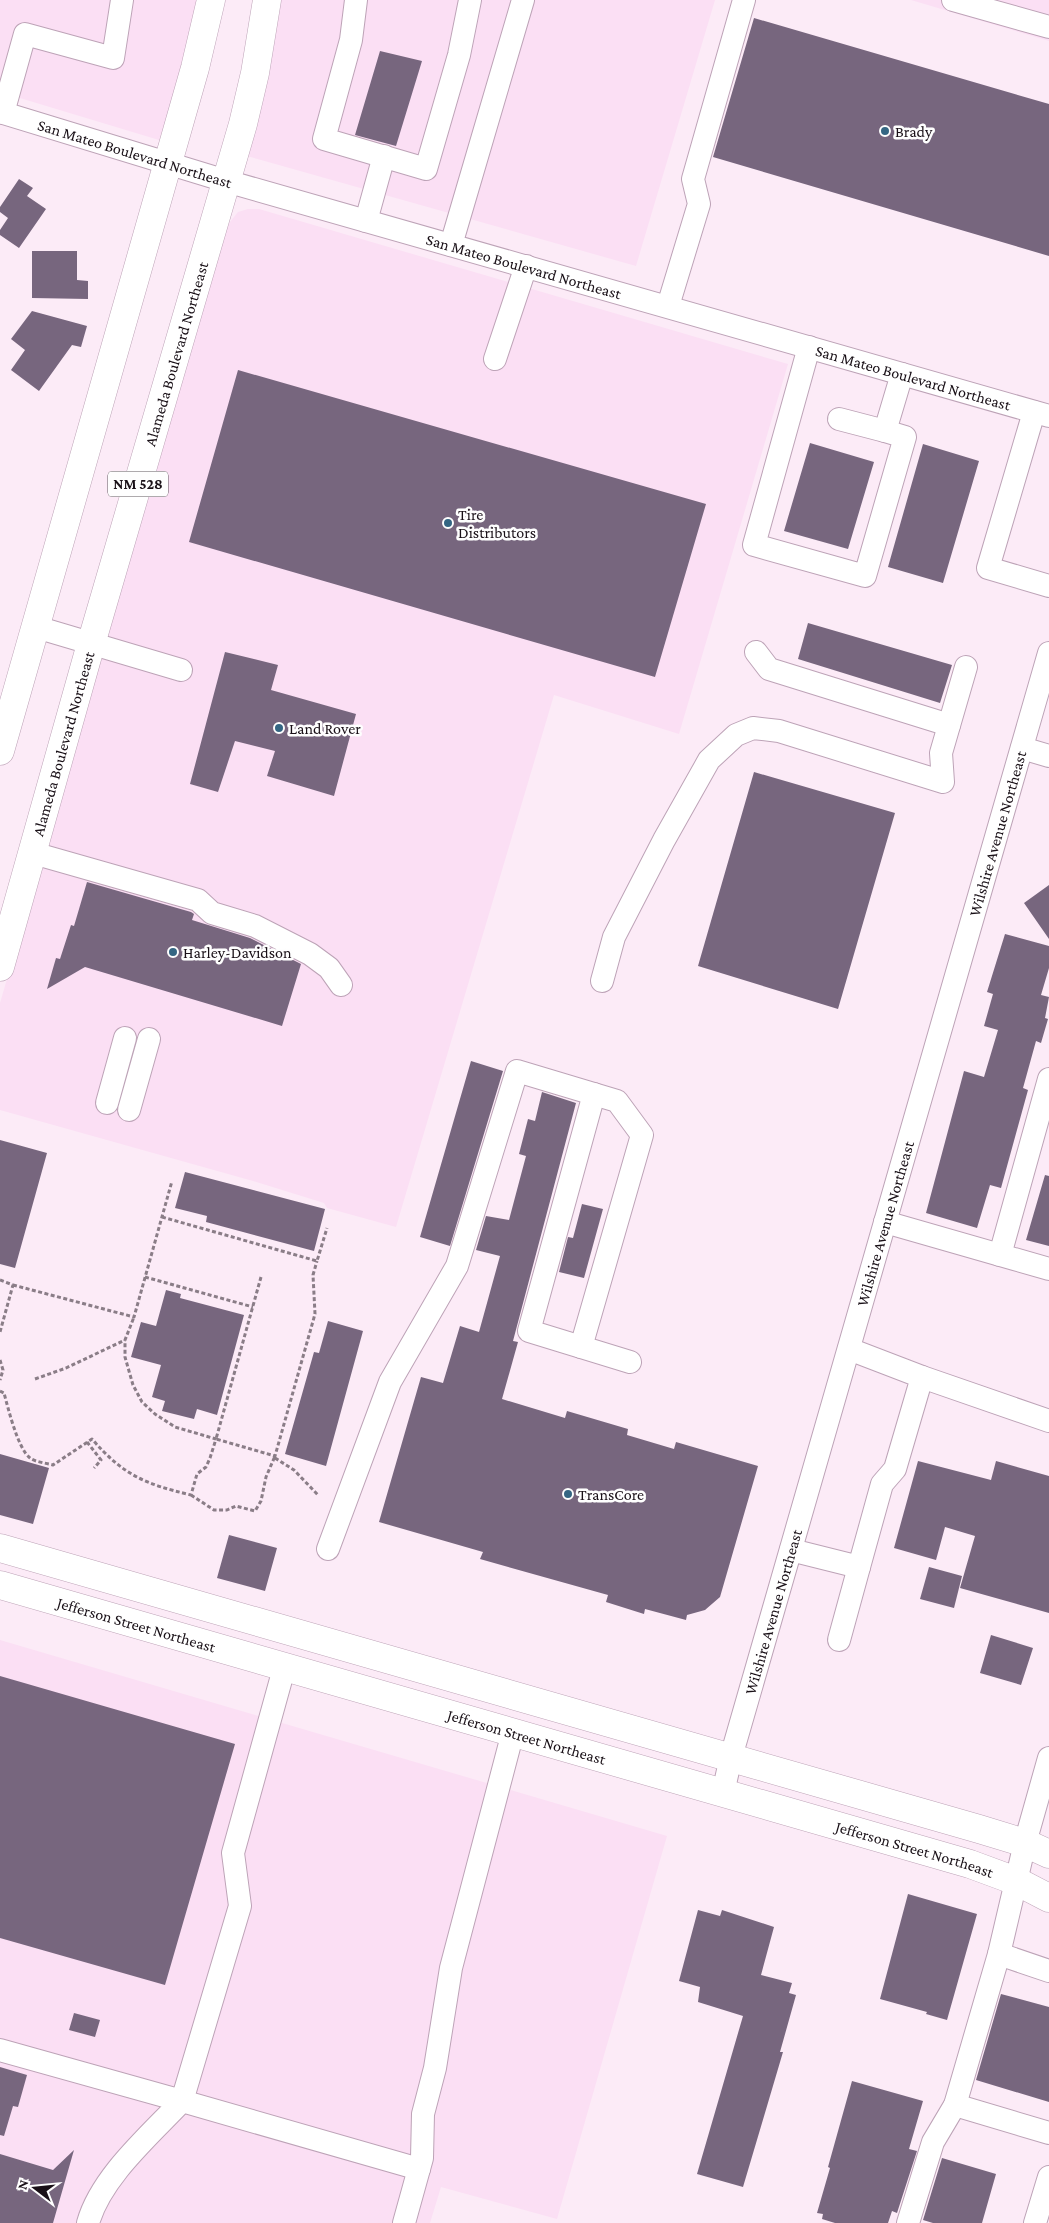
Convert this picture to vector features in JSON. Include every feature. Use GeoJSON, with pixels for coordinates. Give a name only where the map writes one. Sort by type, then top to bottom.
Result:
{"type":"FeatureCollection","features":[{"type":"Feature","properties":{"kind":"main road"},"geometry":{"type":"LineString","coordinates":[[0,751],[195,68],[211,0]]}},
{"type":"Feature","properties":{"kind":"main road","name":"Alameda Boulevard Northeast"},"geometry":{"type":"LineString","coordinates":[[0,967],[91,644],[243,124],[264,7]]}},
{"type":"Feature","properties":{"kind":"main road"},"geometry":{"type":"LineString","coordinates":[[0,1548],[1025,1842],[1049,1854]]}},
{"type":"Feature","properties":{"kind":"main road","name":"Jefferson Street Northeast"},"geometry":{"type":"LineString","coordinates":[[0,1585],[285,1665],[970,1864],[1016,1881],[1049,1898]]}},
{"type":"Feature","properties":{"kind":"street"},"geometry":{"type":"LineString","coordinates":[[2,112],[25,34],[113,58],[122,0]]}},
{"type":"Feature","properties":{"kind":"street"},"geometry":{"type":"LineString","coordinates":[[356,0],[352,40],[324,139],[426,169],[459,55],[470,0]]}},
{"type":"Feature","properties":{"kind":"street"},"geometry":{"type":"LineString","coordinates":[[450,245],[523,0]]}},
{"type":"Feature","properties":{"kind":"street"},"geometry":{"type":"LineString","coordinates":[[668,306],[699,204],[693,179],[744,0]]}},
{"type":"Feature","properties":{"kind":"street"},"geometry":{"type":"LineString","coordinates":[[953,0],[1049,27]]}},
{"type":"Feature","properties":{"kind":"street","name":"San Mateo Boulevard Northeast"},"geometry":{"type":"LineString","coordinates":[[2,112],[168,162],[226,182],[668,306],[1041,414]]}},
{"type":"Feature","properties":{"kind":"street"},"geometry":{"type":"LineString","coordinates":[[366,221],[384,156]]}},
{"type":"Feature","properties":{"kind":"street"},"geometry":{"type":"LineString","coordinates":[[495,359],[526,266]]}},
{"type":"Feature","properties":{"kind":"street"},"geometry":{"type":"LineString","coordinates":[[810,347],[754,545],[865,576],[905,436],[839,419]]}},
{"type":"Feature","properties":{"kind":"street"},"geometry":{"type":"LineString","coordinates":[[885,431],[902,374]]}},
{"type":"Feature","properties":{"kind":"street"},"geometry":{"type":"LineString","coordinates":[[1041,414],[988,568],[1049,586]]}},
{"type":"Feature","properties":{"kind":"street"},"geometry":{"type":"LineString","coordinates":[[36,627],[180,670]]}},
{"type":"Feature","properties":{"kind":"street"},"geometry":{"type":"LineString","coordinates":[[756,652],[769,669],[950,725]]}},
{"type":"Feature","properties":{"kind":"street","name":"Wilshire Avenue Northeast"},"geometry":{"type":"LineString","coordinates":[[723,1793],[731,1757],[1049,653]]}},
{"type":"Feature","properties":{"kind":"street"},"geometry":{"type":"LineString","coordinates":[[602,981],[614,937],[664,840],[709,760],[736,735],[753,728],[778,731],[943,782],[941,753],[966,666]]}},
{"type":"Feature","properties":{"kind":"street"},"geometry":{"type":"LineString","coordinates":[[1022,748],[1049,756]]}},
{"type":"Feature","properties":{"kind":"street"},"geometry":{"type":"LineString","coordinates":[[33,853],[198,900],[212,913],[255,926],[310,954],[329,968],[341,985]]}},
{"type":"Feature","properties":{"kind":"street"},"geometry":{"type":"LineString","coordinates":[[107,1103],[125,1038]]}},
{"type":"Feature","properties":{"kind":"street"},"geometry":{"type":"LineString","coordinates":[[129,1110],[149,1039]]}},
{"type":"Feature","properties":{"kind":"street"},"geometry":{"type":"LineString","coordinates":[[328,1549],[390,1382],[458,1266],[517,1071],[617,1101],[642,1135],[581,1347]]}},
{"type":"Feature","properties":{"kind":"street"},"geometry":{"type":"LineString","coordinates":[[1000,1255],[1048,1089]]}},
{"type":"Feature","properties":{"kind":"street"},"geometry":{"type":"LineString","coordinates":[[594,1094],[529,1331],[630,1362]]}},
{"type":"Feature","properties":{"kind":"street"},"geometry":{"type":"LineString","coordinates":[[885,1222],[1049,1269]]}},
{"type":"Feature","properties":{"kind":"street"},"geometry":{"type":"LineString","coordinates":[[849,1349],[922,1377],[1049,1421]]}},
{"type":"Feature","properties":{"kind":"street"},"geometry":{"type":"LineString","coordinates":[[839,1640],[882,1484],[895,1470],[922,1377]]}},
{"type":"Feature","properties":{"kind":"street"},"geometry":{"type":"LineString","coordinates":[[791,1550],[859,1567]]}},
{"type":"Feature","properties":{"kind":"street"},"geometry":{"type":"LineString","coordinates":[[90,2215],[105,2184],[182,2101],[240,1906],[233,1854],[285,1665]]}},
{"type":"Feature","properties":{"kind":"street"},"geometry":{"type":"LineString","coordinates":[[404,2223],[422,2158],[423,2114],[435,2068],[451,1968],[513,1732]]}},
{"type":"Feature","properties":{"kind":"street"},"geometry":{"type":"LineString","coordinates":[[908,2223],[933,2142],[955,2105],[999,1954],[1025,1842],[1049,1758]]}},
{"type":"Feature","properties":{"kind":"street"},"geometry":{"type":"LineString","coordinates":[[999,1954],[1049,1971]]}},
{"type":"Feature","properties":{"kind":"street"},"geometry":{"type":"LineString","coordinates":[[0,2050],[419,2169]]}},
{"type":"Feature","properties":{"kind":"street"},"geometry":{"type":"LineString","coordinates":[[955,2105],[1049,2133]]}},
{"type":"Feature","properties":{"kind":"street"},"geometry":{"type":"LineString","coordinates":[[1035,2223],[1049,2177]]}},
{"type":"Feature","properties":{"kind":"path"},"geometry":{"type":"LineString","coordinates":[[172,1181],[134,1318],[125,1340],[125,1356],[133,1385],[142,1402],[154,1414],[175,1427],[275,1457],[294,1470],[318,1495]]}},
{"type":"Feature","properties":{"kind":"path"},"geometry":{"type":"LineString","coordinates":[[162,1217],[317,1261]]}},
{"type":"Feature","properties":{"kind":"path"},"geometry":{"type":"LineString","coordinates":[[0,1392],[4,1393],[12,1423],[24,1450],[30,1458],[53,1465],[92,1438],[126,1472],[143,1481],[191,1495],[214,1510],[227,1510],[236,1506],[255,1511],[261,1501],[266,1477],[275,1457],[315,1314],[312,1275],[327,1228]]}},
{"type":"Feature","properties":{"kind":"path"},"geometry":{"type":"LineString","coordinates":[[145,1277],[253,1307]]}},
{"type":"Feature","properties":{"kind":"path"},"geometry":{"type":"LineString","coordinates":[[191,1495],[197,1474],[206,1467],[210,1458],[261,1277]]}},
{"type":"Feature","properties":{"kind":"path"},"geometry":{"type":"LineString","coordinates":[[0,1280],[134,1318]]}},
{"type":"Feature","properties":{"kind":"path"},"geometry":{"type":"LineString","coordinates":[[0,1332],[13,1285]]}},
{"type":"Feature","properties":{"kind":"path"},"geometry":{"type":"LineString","coordinates":[[35,1379],[66,1368],[125,1340]]}},
{"type":"Feature","properties":{"kind":"path"},"geometry":{"type":"LineString","coordinates":[[0,1360],[3,1370],[0,1380]]}},
{"type":"Feature","properties":{"kind":"path"},"geometry":{"type":"LineString","coordinates":[[87,1442],[101,1460],[94,1468]]}},
{"type":"Feature","properties":{"kind":"shaded area"},"geometry":{"type":"Polygon","coordinates":[[[0,0],[199,0],[184,65],[159,140],[0,92],[0,0]]]}},
{"type":"Feature","properties":{"kind":"shaded area"},"geometry":{"type":"Polygon","coordinates":[[[278,0],[715,0],[636,266],[247,156],[278,0]]]}},
{"type":"Feature","properties":{"kind":"shaded area"},"geometry":{"type":"Polygon","coordinates":[[[911,0],[1049,0],[1049,41],[911,0]]]}},
{"type":"Feature","properties":{"kind":"shaded area"},"geometry":{"type":"Polygon","coordinates":[[[248,209],[259,209],[788,364],[679,734],[554,695],[396,1227],[327,1208],[324,1203],[253,1181],[0,1110],[0,1003],[226,227],[238,212],[248,209]]]}},
{"type":"Feature","properties":{"kind":"shaded area"},"geometry":{"type":"Polygon","coordinates":[[[0,1640],[667,1836],[557,2219],[441,2187],[430,2223],[0,2223],[0,1640]]]}},
{"type":"Feature","properties":{"kind":"building","name":"Brady"},"geometry":{"type":"Polygon","coordinates":[[[754,18],[1049,104],[1049,256],[713,157],[754,18]]]}},
{"type":"Feature","properties":{"kind":"building"},"geometry":{"type":"Polygon","coordinates":[[[380,51],[422,61],[396,146],[355,135],[380,51]]]}},
{"type":"Feature","properties":{"kind":"building"},"geometry":{"type":"Polygon","coordinates":[[[19,179],[33,188],[27,196],[46,209],[19,248],[0,235],[0,230],[8,218],[0,212],[0,207],[19,179]]]}},
{"type":"Feature","properties":{"kind":"building"},"geometry":{"type":"Polygon","coordinates":[[[32,251],[77,251],[77,280],[88,281],[88,299],[32,298],[32,251]]]}},
{"type":"Feature","properties":{"kind":"building"},"geometry":{"type":"Polygon","coordinates":[[[32,311],[87,326],[81,347],[72,345],[39,391],[11,370],[25,350],[11,339],[32,311]]]}},
{"type":"Feature","properties":{"kind":"building","name":"Tire Distributors"},"geometry":{"type":"Polygon","coordinates":[[[238,370],[706,504],[655,677],[189,542],[238,370]]]}},
{"type":"Feature","properties":{"kind":"building"},"geometry":{"type":"Polygon","coordinates":[[[810,443],[874,462],[848,549],[784,531],[810,443]]]}},
{"type":"Feature","properties":{"kind":"building"},"geometry":{"type":"Polygon","coordinates":[[[923,444],[979,461],[943,583],[888,567],[923,444]]]}},
{"type":"Feature","properties":{"kind":"building"},"geometry":{"type":"Polygon","coordinates":[[[808,623],[952,665],[940,703],[798,659],[808,623]]]}},
{"type":"Feature","properties":{"kind":"building","name":"Land Rover"},"geometry":{"type":"Polygon","coordinates":[[[225,652],[278,665],[271,690],[356,714],[334,796],[267,776],[275,751],[235,741],[218,792],[190,784],[225,652]]]}},
{"type":"Feature","properties":{"kind":"building"},"geometry":{"type":"Polygon","coordinates":[[[754,772],[895,813],[838,1009],[698,966],[754,772]]]}},
{"type":"Feature","properties":{"kind":"building","name":"Harley-Davidson"},"geometry":{"type":"Polygon","coordinates":[[[87,882],[191,912],[194,914],[192,920],[250,938],[301,964],[282,1026],[85,967],[47,989],[56,958],[60,959],[71,925],[74,926],[87,882]]]}},
{"type":"Feature","properties":{"kind":"building"},"geometry":{"type":"Polygon","coordinates":[[[1049,885],[1049,939],[1024,903],[1049,885]]]}},
{"type":"Feature","properties":{"kind":"building"},"geometry":{"type":"Polygon","coordinates":[[[1005,934],[1049,946],[1049,968],[1041,995],[1049,997],[1045,1018],[1048,1019],[1041,1043],[1036,1041],[1023,1088],[1028,1090],[1001,1188],[990,1185],[977,1228],[926,1213],[964,1071],[984,1077],[998,1030],[984,1026],[993,994],[987,992],[1005,934]]]}},
{"type":"Feature","properties":{"kind":"building"},"geometry":{"type":"Polygon","coordinates":[[[471,1061],[503,1071],[450,1246],[420,1237],[471,1061]]]}},
{"type":"Feature","properties":{"kind":"building","name":"TransCore"},"geometry":{"type":"Polygon","coordinates":[[[542,1092],[576,1103],[513,1341],[518,1342],[502,1399],[565,1418],[567,1411],[628,1429],[627,1435],[674,1449],[676,1442],[758,1466],[720,1597],[705,1610],[687,1615],[686,1620],[645,1609],[644,1614],[606,1602],[608,1595],[480,1559],[483,1552],[379,1522],[421,1377],[443,1383],[460,1326],[479,1332],[500,1256],[476,1250],[486,1216],[509,1220],[526,1156],[519,1154],[528,1119],[535,1121],[542,1092]]]}},
{"type":"Feature","properties":{"kind":"building"},"geometry":{"type":"Polygon","coordinates":[[[0,1140],[47,1153],[15,1268],[0,1264],[0,1140]]]}},
{"type":"Feature","properties":{"kind":"building"},"geometry":{"type":"Polygon","coordinates":[[[185,1172],[325,1209],[314,1251],[206,1222],[207,1216],[175,1208],[185,1172]]]}},
{"type":"Feature","properties":{"kind":"building"},"geometry":{"type":"Polygon","coordinates":[[[1045,1175],[1049,1176],[1049,1246],[1026,1240],[1045,1175]]]}},
{"type":"Feature","properties":{"kind":"building"},"geometry":{"type":"Polygon","coordinates":[[[582,1204],[603,1209],[584,1278],[559,1272],[568,1237],[573,1238],[582,1204]]]}},
{"type":"Feature","properties":{"kind":"building"},"geometry":{"type":"Polygon","coordinates":[[[166,1290],[181,1294],[180,1298],[244,1315],[217,1415],[197,1409],[194,1419],[162,1411],[165,1401],[152,1397],[161,1365],[131,1357],[141,1322],[156,1326],[166,1290]]]}},
{"type":"Feature","properties":{"kind":"building"},"geometry":{"type":"Polygon","coordinates":[[[328,1321],[363,1331],[326,1466],[285,1454],[314,1352],[319,1353],[328,1321]]]}},
{"type":"Feature","properties":{"kind":"building"},"geometry":{"type":"Polygon","coordinates":[[[0,1454],[49,1468],[33,1524],[0,1515],[0,1454]]]}},
{"type":"Feature","properties":{"kind":"building"},"geometry":{"type":"Polygon","coordinates":[[[918,1461],[991,1480],[996,1461],[1049,1476],[1049,1613],[960,1588],[975,1536],[945,1527],[936,1560],[894,1548],[918,1461]]]}},
{"type":"Feature","properties":{"kind":"building"},"geometry":{"type":"Polygon","coordinates":[[[229,1535],[277,1548],[265,1591],[217,1578],[229,1535]]]}},
{"type":"Feature","properties":{"kind":"building"},"geometry":{"type":"Polygon","coordinates":[[[929,1567],[962,1576],[954,1608],[920,1599],[929,1567]]]}},
{"type":"Feature","properties":{"kind":"building"},"geometry":{"type":"Polygon","coordinates":[[[991,1635],[1033,1648],[1021,1685],[980,1673],[991,1635]]]}},
{"type":"Feature","properties":{"kind":"building"},"geometry":{"type":"Polygon","coordinates":[[[0,1676],[235,1744],[165,1985],[0,1938],[0,1676]]]}},
{"type":"Feature","properties":{"kind":"building"},"geometry":{"type":"Polygon","coordinates":[[[908,1894],[977,1914],[947,2020],[926,2014],[927,2012],[880,1999],[908,1894]]]}},
{"type":"Feature","properties":{"kind":"building"},"geometry":{"type":"Polygon","coordinates":[[[698,1910],[720,1916],[722,1910],[774,1927],[761,1975],[792,1983],[789,1993],[796,1995],[780,2052],[783,2052],[743,2187],[697,2174],[743,2016],[698,2002],[700,1987],[679,1981],[698,1910]]]}},
{"type":"Feature","properties":{"kind":"building"},"geometry":{"type":"Polygon","coordinates":[[[1001,1994],[1049,2007],[1049,2102],[976,2080],[1001,1994]]]}},
{"type":"Feature","properties":{"kind":"building"},"geometry":{"type":"Polygon","coordinates":[[[74,2013],[100,2020],[95,2037],[69,2030],[74,2013]]]}},
{"type":"Feature","properties":{"kind":"building"},"geometry":{"type":"Polygon","coordinates":[[[0,2067],[27,2075],[18,2107],[13,2106],[4,2136],[0,2135],[0,2067]]]}},
{"type":"Feature","properties":{"kind":"building"},"geometry":{"type":"Polygon","coordinates":[[[852,2081],[923,2101],[909,2149],[917,2151],[897,2213],[892,2211],[888,2223],[835,2223],[822,2219],[823,2214],[817,2213],[852,2081]]]}},
{"type":"Feature","properties":{"kind":"building"},"geometry":{"type":"Polygon","coordinates":[[[74,2150],[53,2223],[0,2223],[0,2154],[53,2170],[74,2150]]]}},
{"type":"Feature","properties":{"kind":"building"},"geometry":{"type":"Polygon","coordinates":[[[942,2158],[996,2174],[982,2223],[933,2223],[923,2220],[942,2158]]]}},
{"type":"Feature","properties":{"kind":"place","name":"Brady"},"geometry":{"type":"Point","coordinates":[885,131]}},
{"type":"Feature","properties":{"kind":"place","name":"Tire Distributors"},"geometry":{"type":"Point","coordinates":[448,523]}},
{"type":"Feature","properties":{"kind":"place","name":"Land Rover"},"geometry":{"type":"Point","coordinates":[279,728]}},
{"type":"Feature","properties":{"kind":"place","name":"Harley-Davidson"},"geometry":{"type":"Point","coordinates":[173,952]}},
{"type":"Feature","properties":{"kind":"place","name":"TransCore"},"geometry":{"type":"Point","coordinates":[568,1494]}}]}
